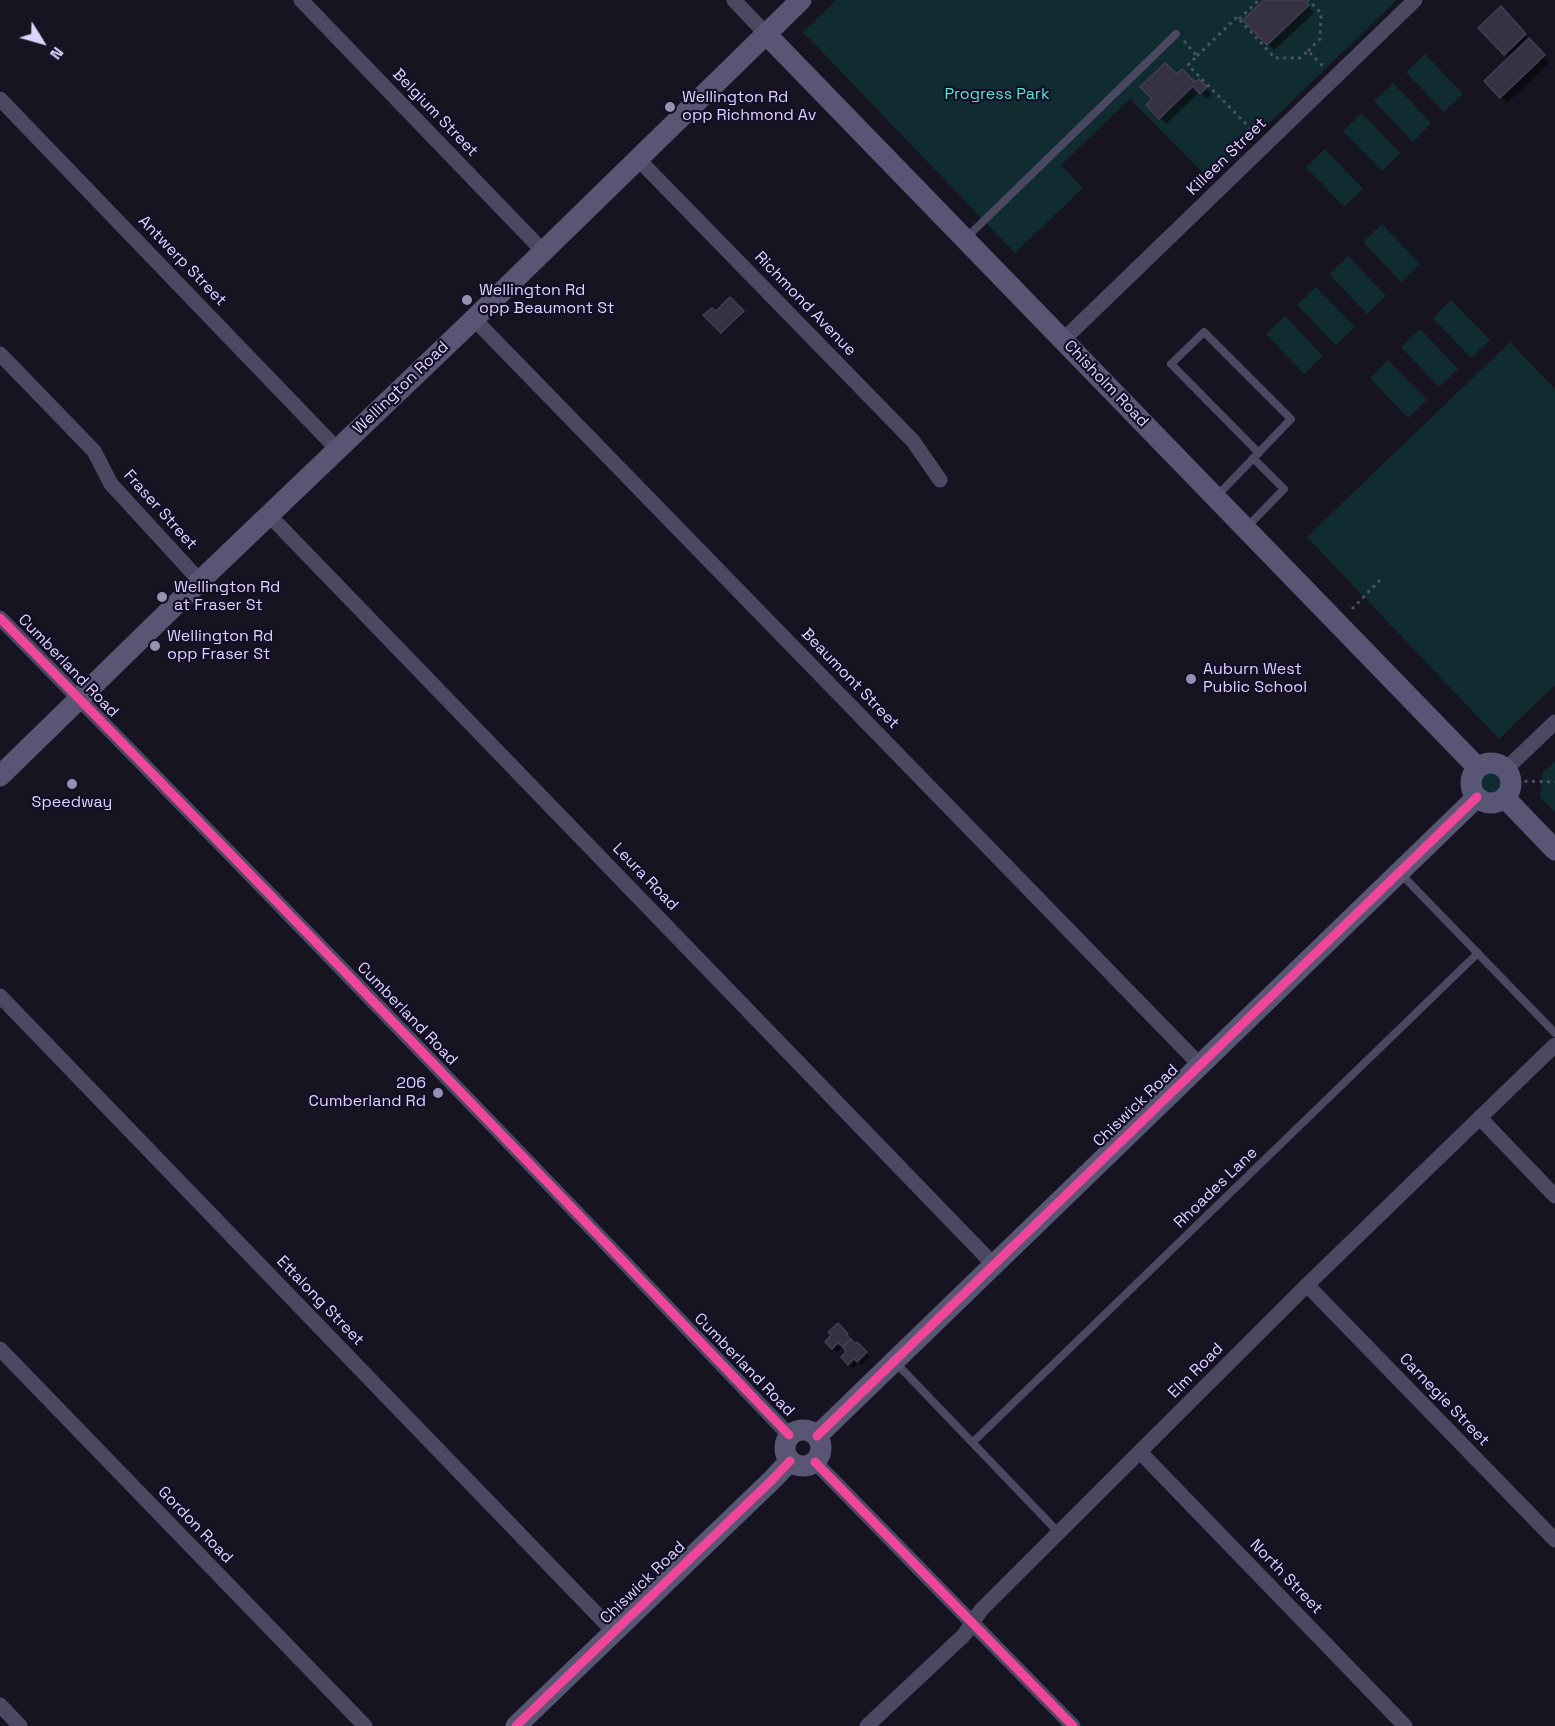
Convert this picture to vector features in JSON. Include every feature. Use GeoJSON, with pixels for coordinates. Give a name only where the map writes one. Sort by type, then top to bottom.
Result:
{"type":"FeatureCollection","features":[{"type":"Feature","properties":{"kind":"main road","name":"Wellington Road"},"geometry":{"type":"LineString","coordinates":[[0,776],[801,0]]}},
{"type":"Feature","properties":{"kind":"main road","name":"Chisholm Road"},"geometry":{"type":"LineString","coordinates":[[766,34],[1478,768]]}},
{"type":"Feature","properties":{"kind":"main road"},"geometry":{"type":"LineString","coordinates":[[1508,783],[1500,802],[1487,803],[1477,797],[1471,786],[1478,768],[1489,763],[1501,765],[1508,783],[1555,850]]}},
{"type":"Feature","properties":{"kind":"main road","name":"Chiswick Road"},"geometry":{"type":"LineString","coordinates":[[816,1436],[1477,797]]}},
{"type":"Feature","properties":{"kind":"main road"},"geometry":{"type":"LineString","coordinates":[[806,1430],[816,1436],[821,1446],[819,1457],[815,1462],[800,1466],[790,1461],[785,1451],[789,1435],[806,1430]]}},
{"type":"Feature","properties":{"kind":"main road","name":"Chiswick Road"},"geometry":{"type":"LineString","coordinates":[[516,1726],[790,1461]]}},
{"type":"Feature","properties":{"kind":"street","name":"Belgium Street"},"geometry":{"type":"LineString","coordinates":[[301,0],[543,251]]}},
{"type":"Feature","properties":{"kind":"street","name":"Chisholm Road"},"geometry":{"type":"LineString","coordinates":[[734,0],[766,34]]}},
{"type":"Feature","properties":{"kind":"street","name":"Killeen Street"},"geometry":{"type":"LineString","coordinates":[[1063,340],[1415,0]]}},
{"type":"Feature","properties":{"kind":"street","name":"Antwerp Street"},"geometry":{"type":"LineString","coordinates":[[0,99],[337,449]]}},
{"type":"Feature","properties":{"kind":"street","name":"Richmond Avenue"},"geometry":{"type":"LineString","coordinates":[[638,159],[913,441],[940,480]]}},
{"type":"Feature","properties":{"kind":"street","name":"Beaumont Street"},"geometry":{"type":"LineString","coordinates":[[474,319],[1200,1065]]}},
{"type":"Feature","properties":{"kind":"street","name":"Fraser Street"},"geometry":{"type":"LineString","coordinates":[[0,354],[94,451],[111,484],[200,581]]}},
{"type":"Feature","properties":{"kind":"street","name":"Leura Road"},"geometry":{"type":"LineString","coordinates":[[269,515],[994,1265]]}},
{"type":"Feature","properties":{"kind":"street","name":"Cumberland Road"},"geometry":{"type":"LineString","coordinates":[[0,618],[517,1149],[789,1435]]}},
{"type":"Feature","properties":{"kind":"street"},"geometry":{"type":"LineString","coordinates":[[1508,783],[1555,722]]}},
{"type":"Feature","properties":{"kind":"street","name":"Ettalong Street"},"geometry":{"type":"LineString","coordinates":[[0,996],[614,1632]]}},
{"type":"Feature","properties":{"kind":"street","name":"Elm Road"},"geometry":{"type":"LineString","coordinates":[[867,1726],[963,1635],[981,1610],[1307,1285],[1555,1045]]}},
{"type":"Feature","properties":{"kind":"street"},"geometry":{"type":"LineString","coordinates":[[1480,1118],[1555,1196]]}},
{"type":"Feature","properties":{"kind":"street","name":"Carnegie Street"},"geometry":{"type":"LineString","coordinates":[[1307,1285],[1555,1540]]}},
{"type":"Feature","properties":{"kind":"street","name":"Gordon Road"},"geometry":{"type":"LineString","coordinates":[[0,1349],[365,1726]]}},
{"type":"Feature","properties":{"kind":"street","name":"North Street"},"geometry":{"type":"LineString","coordinates":[[1140,1452],[1405,1726]]}},
{"type":"Feature","properties":{"kind":"street"},"geometry":{"type":"LineString","coordinates":[[815,1462],[1073,1726]]}},
{"type":"Feature","properties":{"kind":"street"},"geometry":{"type":"LineString","coordinates":[[0,1705],[20,1726]]}},
{"type":"Feature","properties":{"kind":"lane"},"geometry":{"type":"LineString","coordinates":[[965,239],[1176,34]]}},
{"type":"Feature","properties":{"kind":"lane"},"geometry":{"type":"LineString","coordinates":[[1216,497],[1256,455],[1291,419],[1204,332],[1171,364],[1256,455],[1284,489],[1245,528]]}},
{"type":"Feature","properties":{"kind":"lane"},"geometry":{"type":"LineString","coordinates":[[1399,872],[1555,1033]]}},
{"type":"Feature","properties":{"kind":"lane","name":"Rhoades Lane"},"geometry":{"type":"LineString","coordinates":[[973,1442],[1478,953]]}},
{"type":"Feature","properties":{"kind":"lane"},"geometry":{"type":"LineString","coordinates":[[894,1361],[1059,1533]]}},
{"type":"Feature","properties":{"kind":"path"},"geometry":{"type":"LineString","coordinates":[[1239,19],[1259,0]]}},
{"type":"Feature","properties":{"kind":"path"},"geometry":{"type":"LineString","coordinates":[[1266,144],[1188,65],[1237,16],[1275,58],[1300,58],[1320,39],[1321,13],[1308,0]]}},
{"type":"Feature","properties":{"kind":"path"},"geometry":{"type":"LineString","coordinates":[[1176,34],[1197,56]]}},
{"type":"Feature","properties":{"kind":"path"},"geometry":{"type":"LineString","coordinates":[[1308,51],[1335,78]]}},
{"type":"Feature","properties":{"kind":"path"},"geometry":{"type":"LineString","coordinates":[[1352,609],[1380,580]]}},
{"type":"Feature","properties":{"kind":"path"},"geometry":{"type":"LineString","coordinates":[[1508,783],[1520,780],[1555,782]]}},
{"type":"Feature","properties":{"kind":"green space","name":"Progress Park"},"geometry":{"type":"Polygon","coordinates":[[[836,0],[1397,0],[1210,180],[1130,99],[1061,165],[1083,188],[1015,253],[803,32],[836,0]]]}},
{"type":"Feature","properties":{"kind":"green space"},"geometry":{"type":"Polygon","coordinates":[[[1425,54],[1463,94],[1444,112],[1406,72],[1425,54]]]}},
{"type":"Feature","properties":{"kind":"green space"},"geometry":{"type":"Polygon","coordinates":[[[1393,83],[1431,123],[1413,142],[1374,101],[1393,83]]]}},
{"type":"Feature","properties":{"kind":"green space"},"geometry":{"type":"Polygon","coordinates":[[[1362,113],[1400,153],[1382,171],[1343,131],[1362,113]]]}},
{"type":"Feature","properties":{"kind":"green space"},"geometry":{"type":"Polygon","coordinates":[[[1325,149],[1363,189],[1344,207],[1306,167],[1325,149]]]}},
{"type":"Feature","properties":{"kind":"green space"},"geometry":{"type":"Polygon","coordinates":[[[1382,224],[1420,264],[1401,282],[1363,242],[1382,224]]]}},
{"type":"Feature","properties":{"kind":"green space"},"geometry":{"type":"Polygon","coordinates":[[[1348,256],[1386,296],[1367,314],[1329,274],[1348,256]]]}},
{"type":"Feature","properties":{"kind":"green space"},"geometry":{"type":"Polygon","coordinates":[[[1316,287],[1355,327],[1336,345],[1297,305],[1316,287]]]}},
{"type":"Feature","properties":{"kind":"green space"},"geometry":{"type":"Polygon","coordinates":[[[1451,300],[1490,340],[1471,358],[1433,318],[1451,300]]]}},
{"type":"Feature","properties":{"kind":"green space"},"geometry":{"type":"Polygon","coordinates":[[[1285,316],[1323,356],[1304,374],[1266,334],[1285,316]]]}},
{"type":"Feature","properties":{"kind":"green space"},"geometry":{"type":"Polygon","coordinates":[[[1420,329],[1458,369],[1439,387],[1401,347],[1420,329]]]}},
{"type":"Feature","properties":{"kind":"green space"},"geometry":{"type":"Polygon","coordinates":[[[1510,342],[1555,389],[1555,685],[1499,739],[1307,537],[1510,342]]]}},
{"type":"Feature","properties":{"kind":"green space"},"geometry":{"type":"Polygon","coordinates":[[[1388,360],[1427,400],[1408,418],[1370,378],[1388,360]]]}},
{"type":"Feature","properties":{"kind":"green space"},"geometry":{"type":"Polygon","coordinates":[[[1555,761],[1555,812],[1540,797],[1543,772],[1555,761]]]}},
{"type":"Feature","properties":{"kind":"green space"},"geometry":{"type":"Polygon","coordinates":[[[1491,772],[1496,773],[1502,779],[1502,789],[1496,795],[1491,796],[1486,795],[1480,789],[1479,784],[1480,779],[1486,773],[1491,772]]]}},
{"type":"Feature","properties":{"kind":"building"},"geometry":{"type":"Polygon","coordinates":[[[1264,0],[1304,0],[1309,5],[1267,45],[1243,20],[1264,0]]]}},
{"type":"Feature","properties":{"kind":"building"},"geometry":{"type":"Polygon","coordinates":[[[1501,6],[1526,34],[1504,55],[1478,28],[1501,6]]]}},
{"type":"Feature","properties":{"kind":"building"},"geometry":{"type":"Polygon","coordinates":[[[1529,38],[1545,55],[1500,98],[1484,81],[1529,38]]]}},
{"type":"Feature","properties":{"kind":"building"},"geometry":{"type":"Polygon","coordinates":[[[1165,63],[1177,74],[1182,69],[1195,82],[1199,79],[1207,87],[1200,94],[1193,86],[1159,119],[1146,105],[1152,99],[1140,87],[1165,63]]]}},
{"type":"Feature","properties":{"kind":"building"},"geometry":{"type":"Polygon","coordinates":[[[730,297],[744,311],[721,333],[703,315],[712,308],[716,311],[730,297]]]}},
{"type":"Feature","properties":{"kind":"building"},"geometry":{"type":"Polygon","coordinates":[[[838,1323],[851,1339],[843,1347],[838,1343],[832,1349],[825,1342],[831,1335],[828,1332],[838,1323]]]}},
{"type":"Feature","properties":{"kind":"building"},"geometry":{"type":"Polygon","coordinates":[[[851,1339],[867,1352],[857,1362],[854,1359],[848,1365],[841,1357],[846,1352],[843,1347],[851,1339]]]}},
{"type":"Feature","properties":{"kind":"cycle path"},"geometry":{"type":"LineString","coordinates":[[0,618],[396,1025],[789,1435]]}},
{"type":"Feature","properties":{"kind":"cycle path"},"geometry":{"type":"LineString","coordinates":[[817,1436],[1477,797]]}},
{"type":"Feature","properties":{"kind":"cycle path"},"geometry":{"type":"LineString","coordinates":[[516,1726],[790,1461]]}},
{"type":"Feature","properties":{"kind":"cycle path"},"geometry":{"type":"LineString","coordinates":[[815,1462],[1073,1726]]}},
{"type":"Feature","properties":{"kind":"place","name":"Wellington Rd opp Richmond Av"},"geometry":{"type":"Point","coordinates":[670,107]}},
{"type":"Feature","properties":{"kind":"place","name":"Wellington Rd opp Beaumont St"},"geometry":{"type":"Point","coordinates":[467,300]}},
{"type":"Feature","properties":{"kind":"place","name":"Wellington Rd at Fraser St"},"geometry":{"type":"Point","coordinates":[162,597]}},
{"type":"Feature","properties":{"kind":"place","name":"Wellington Rd opp Fraser St"},"geometry":{"type":"Point","coordinates":[155,646]}},
{"type":"Feature","properties":{"kind":"place","name":"Auburn West Public School"},"geometry":{"type":"Point","coordinates":[1191,679]}},
{"type":"Feature","properties":{"kind":"place","name":"Speedway"},"geometry":{"type":"Point","coordinates":[72,784]}},
{"type":"Feature","properties":{"kind":"place","name":"206 Cumberland Rd"},"geometry":{"type":"Point","coordinates":[438,1093]}}]}
